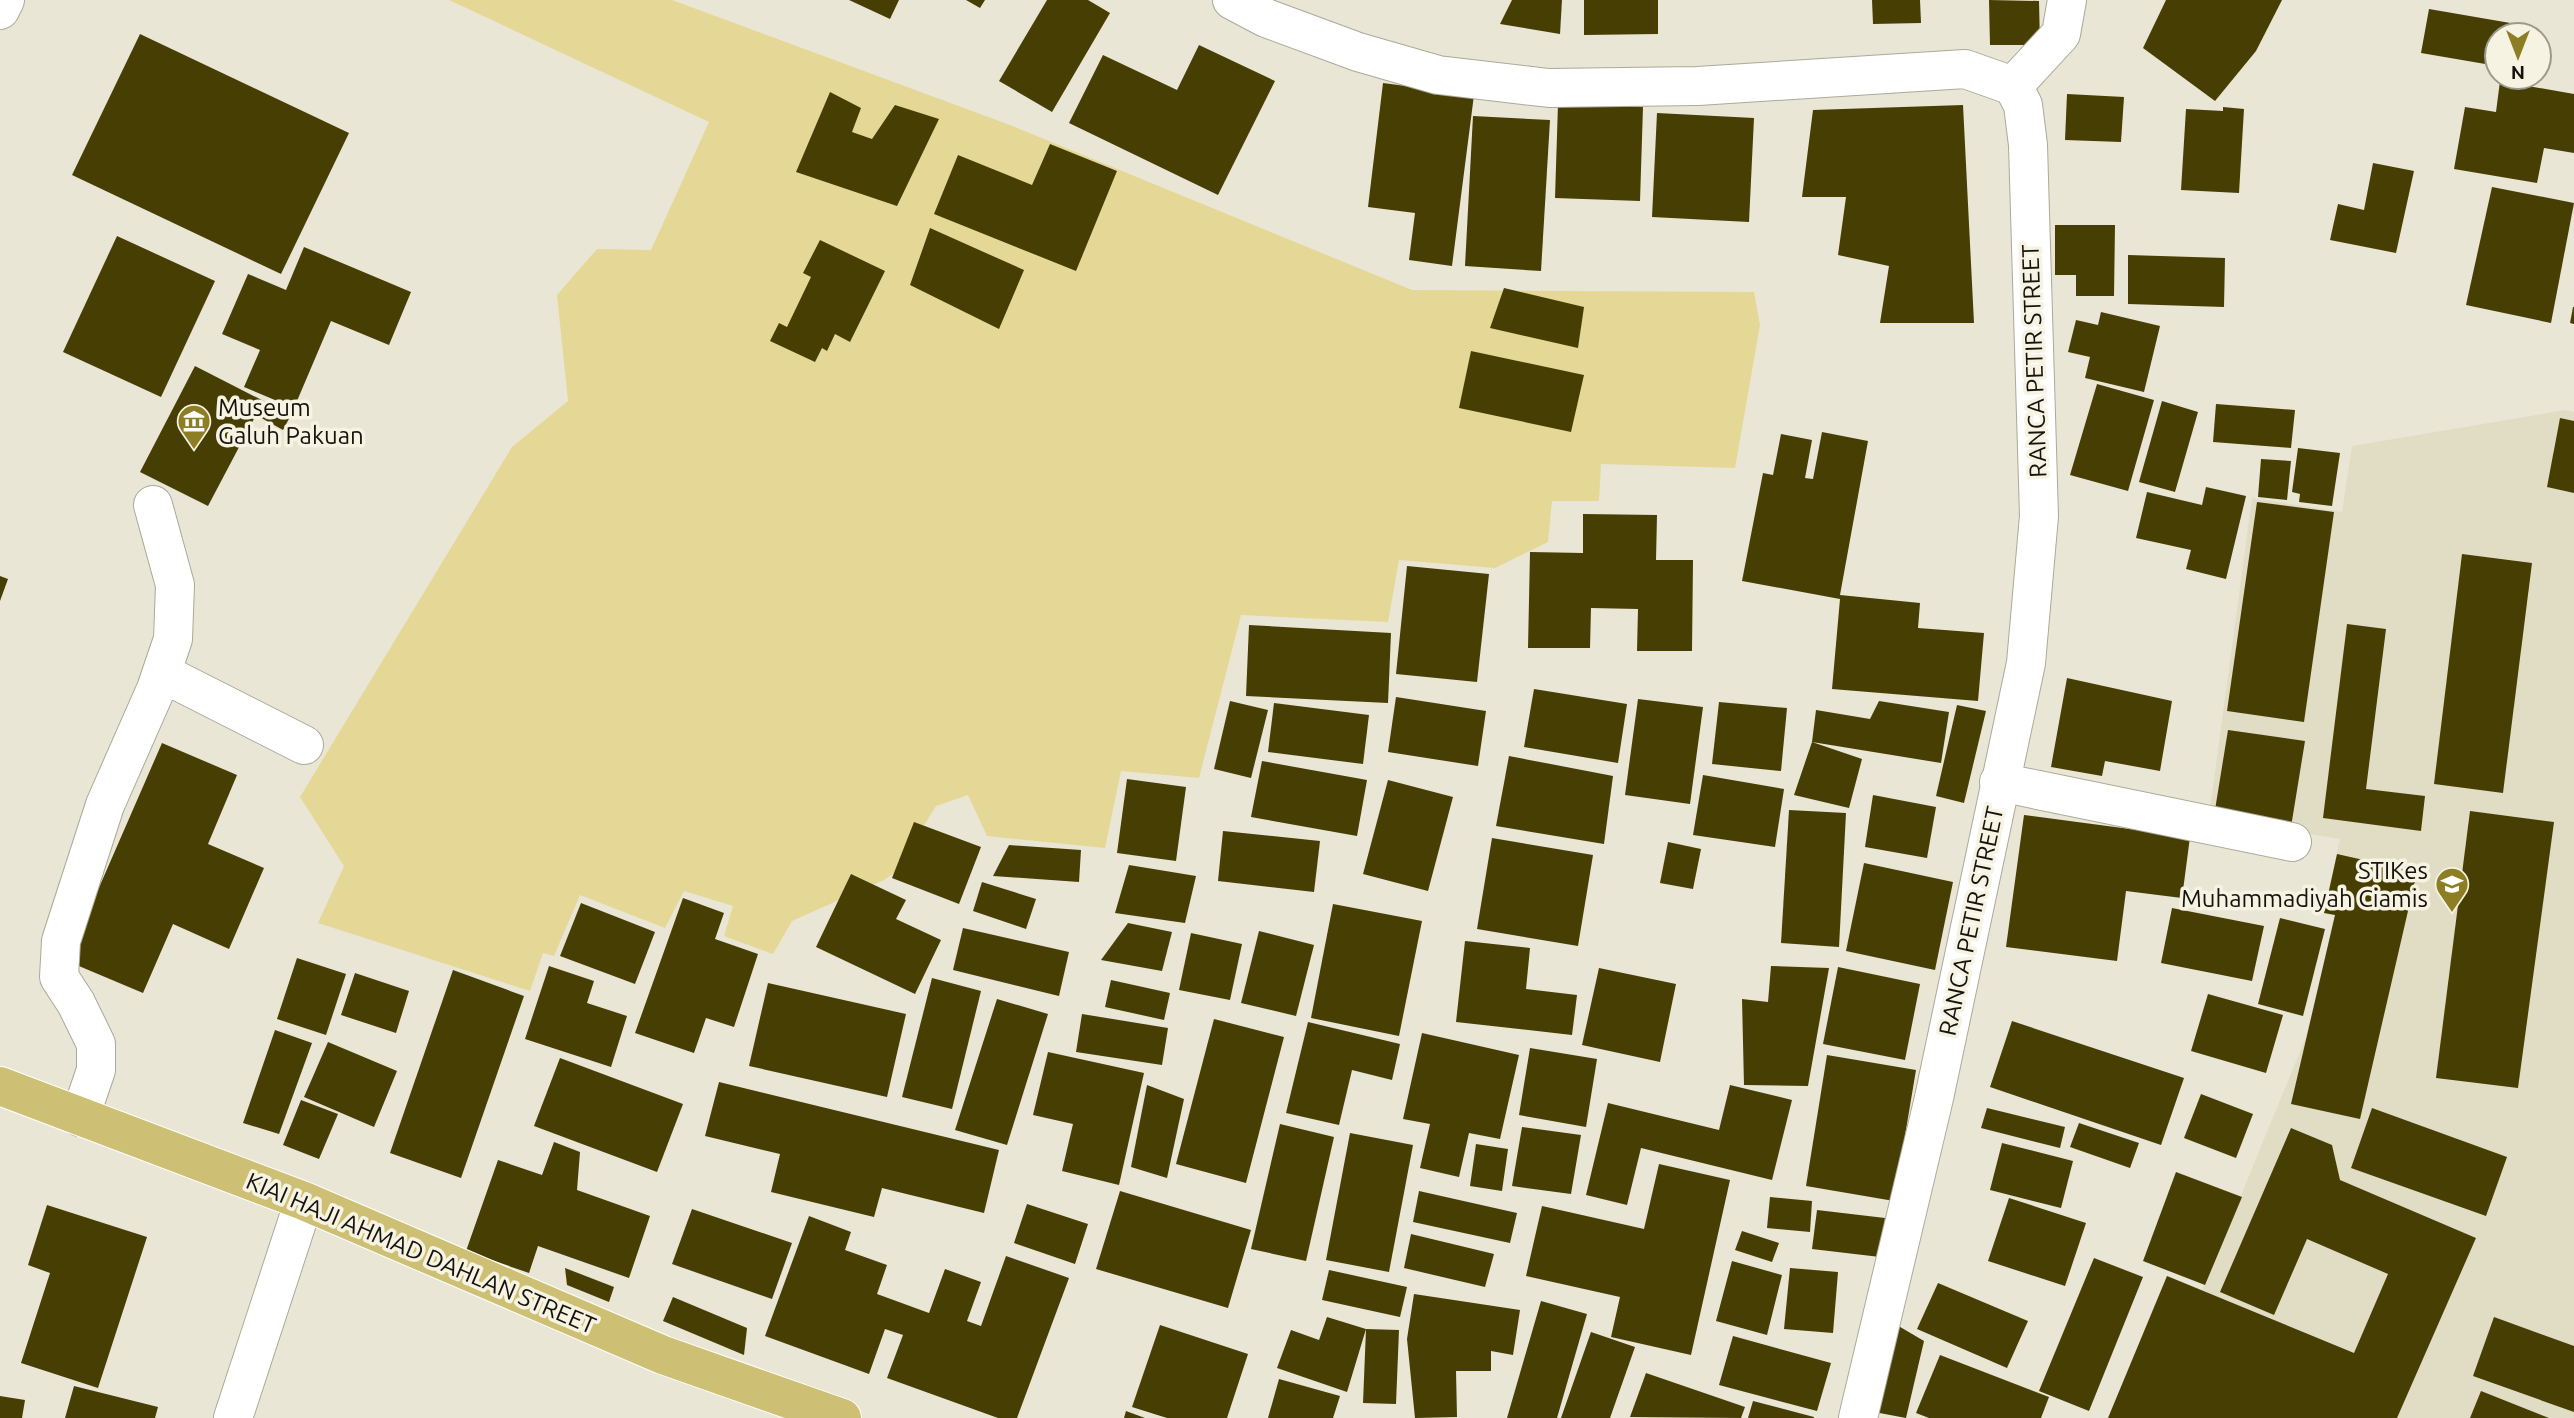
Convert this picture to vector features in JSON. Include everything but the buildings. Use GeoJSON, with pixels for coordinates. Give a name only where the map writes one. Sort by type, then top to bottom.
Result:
{"type":"FeatureCollection","features":[{"type":"Feature","properties":{"kind":"main road","name":"KIAI HAJI AHMAD DAHLAN STREET"},"geometry":{"type":"LineString","coordinates":[[0,1086],[304,1202],[663,1354],[842,1418]]}},
{"type":"Feature","properties":{"kind":"street"},"geometry":{"type":"LineString","coordinates":[[0,10],[5,0]]}},
{"type":"Feature","properties":{"kind":"street"},"geometry":{"type":"LineString","coordinates":[[1232,0],[1266,18],[1358,52],[1438,75],[1549,88],[1698,86],[1965,69],[2012,86],[2061,34],[2067,0]]}},
{"type":"Feature","properties":{"kind":"street","name":"RANCA PETIR STREET"},"geometry":{"type":"LineString","coordinates":[[1858,1418],[1937,1086],[2026,663],[2039,516],[2028,145],[2023,105],[2012,86]]}},
{"type":"Feature","properties":{"kind":"street"},"geometry":{"type":"LineString","coordinates":[[80,1117],[96,1070],[96,1044],[76,1003],[59,977],[61,941],[105,805],[162,673],[173,639],[175,585],[153,505]]}},
{"type":"Feature","properties":{"kind":"street"},"geometry":{"type":"LineString","coordinates":[[162,673],[304,745]]}},
{"type":"Feature","properties":{"kind":"street"},"geometry":{"type":"LineString","coordinates":[[1999,782],[2292,842]]}},
{"type":"Feature","properties":{"kind":"street"},"geometry":{"type":"LineString","coordinates":[[233,1418],[304,1202]]}},
{"type":"Feature","properties":{"kind":"shaded area"},"geometry":{"type":"Polygon","coordinates":[[[449,0],[672,0],[1010,125],[1412,290],[1754,292],[1760,325],[1735,468],[1601,464],[1599,501],[1552,501],[1548,542],[1495,568],[1399,560],[1388,622],[1241,615],[1199,778],[1121,771],[1105,848],[987,836],[968,795],[936,806],[913,843],[906,864],[884,880],[792,921],[773,954],[724,936],[733,906],[684,891],[665,928],[580,895],[554,956],[543,953],[530,991],[318,923],[344,866],[300,797],[512,447],[568,401],[557,295],[597,249],[651,250],[709,122],[449,0]]]}},
{"type":"Feature","properties":{"kind":"shaded area","name":"STIKes Muhammadiyah Ciamis"},"geometry":{"type":"Polygon","coordinates":[[[2565,410],[2574,412],[2574,1418],[2108,1418],[2167,1276],[2202,1290],[2306,1037],[2335,915],[2324,913],[2340,839],[2209,817],[2252,498],[2342,512],[2352,446],[2565,410]]]}},
{"type":"Feature","properties":{"kind":"place","name":"Museum Galuh Pakuan"},"geometry":{"type":"Point","coordinates":[194,451]}},
{"type":"Feature","properties":{"kind":"place","name":"STIKes Muhammadiyah Ciamis"},"geometry":{"type":"Point","coordinates":[2452,914]}}]}
